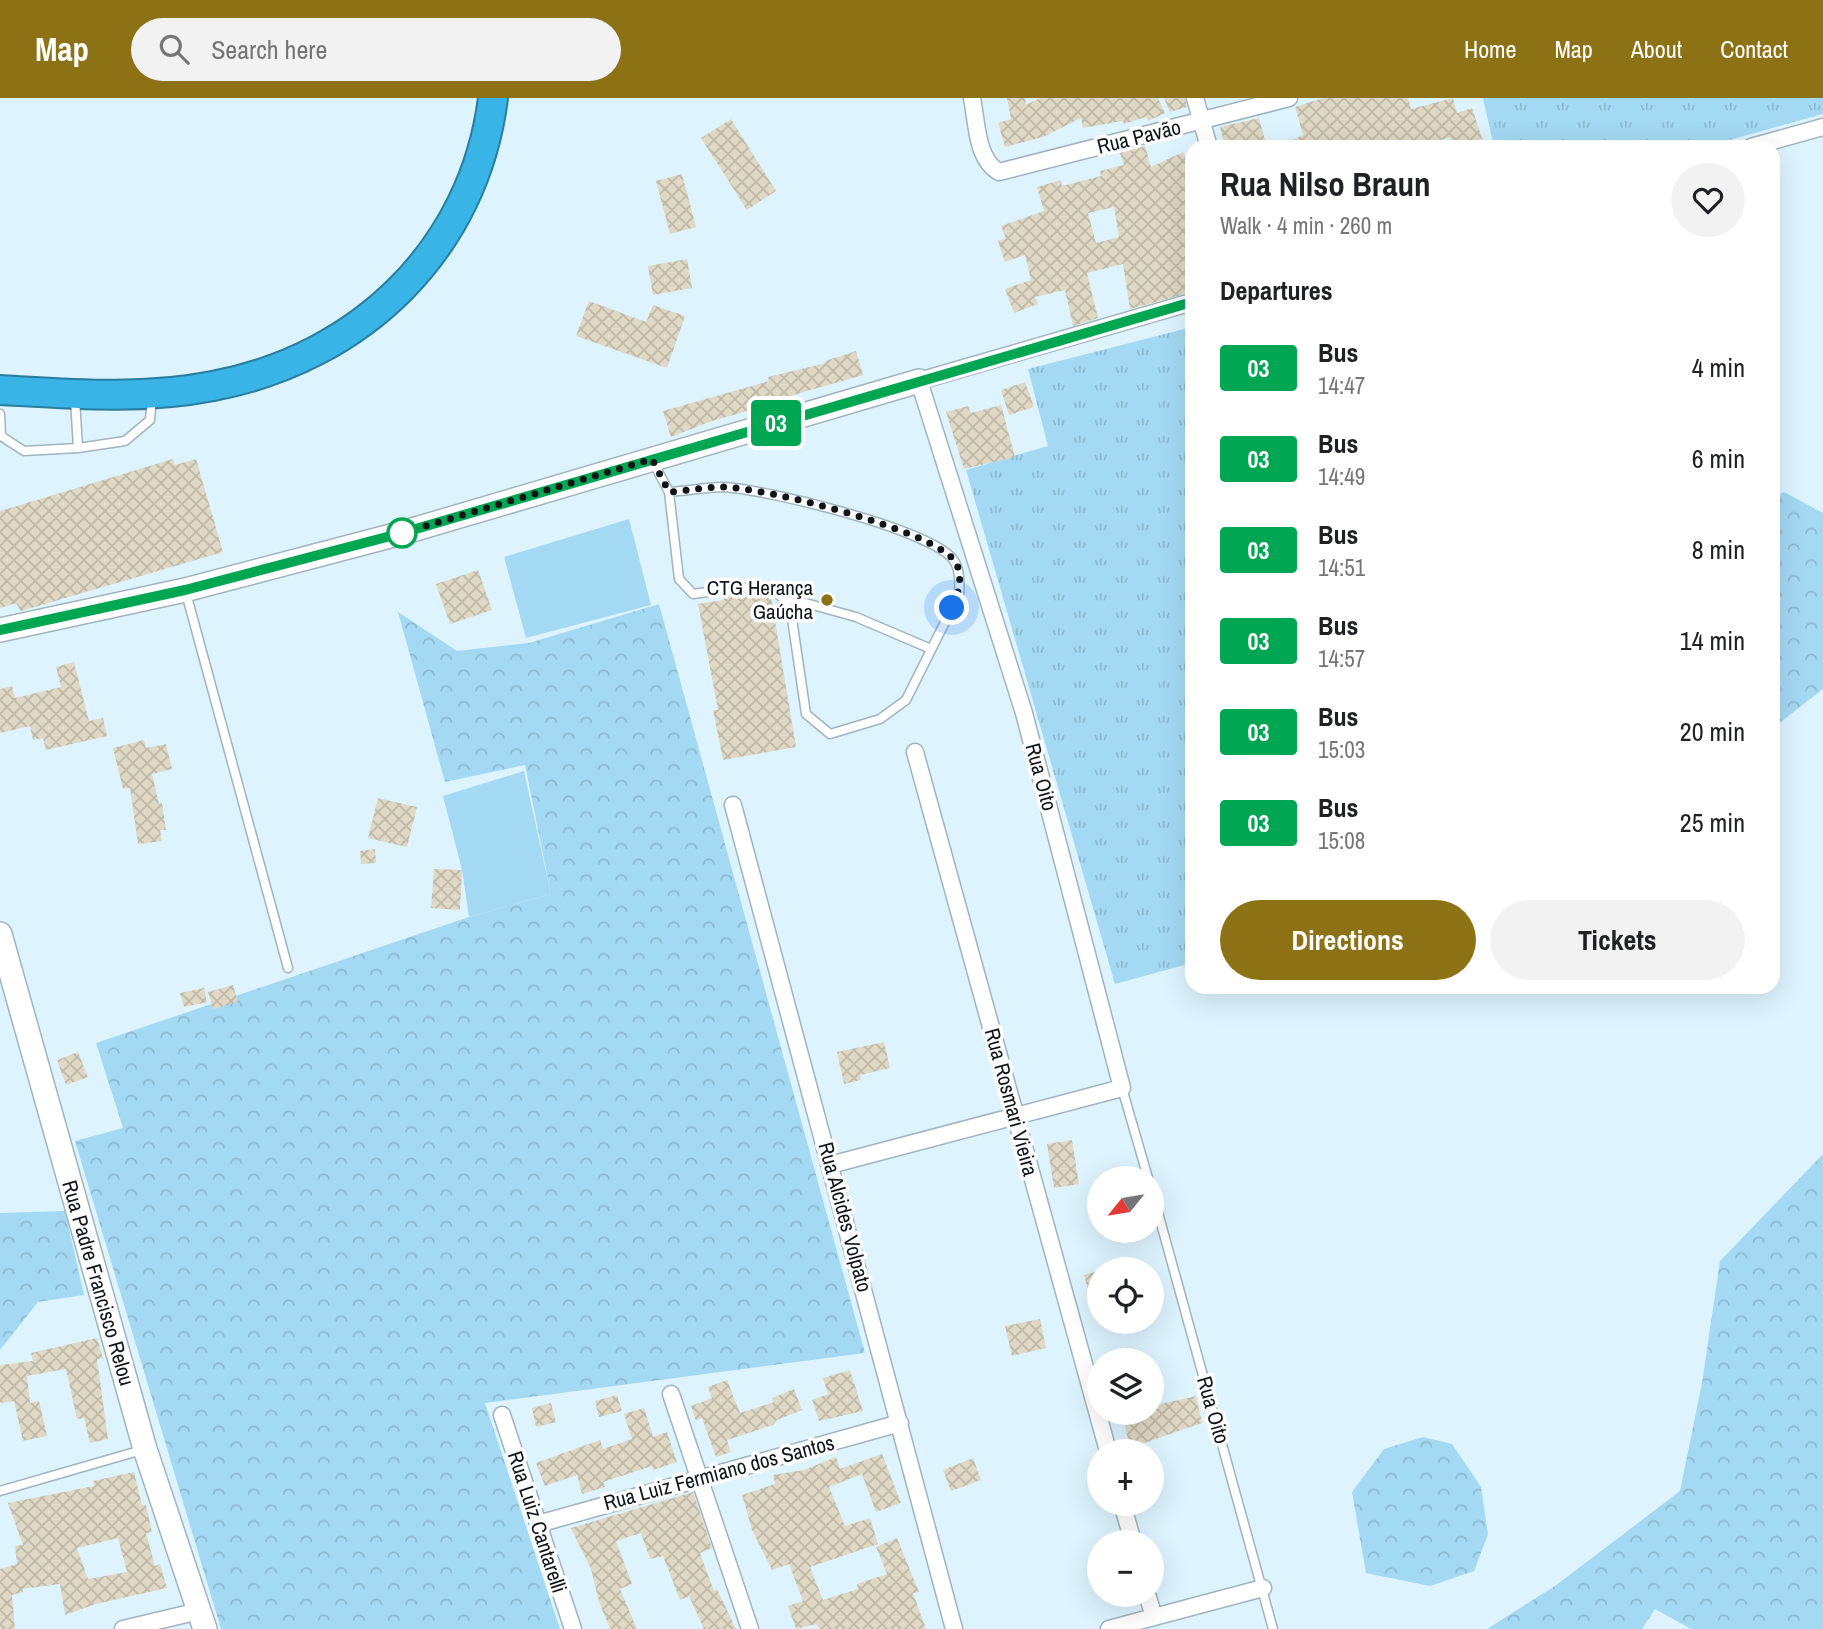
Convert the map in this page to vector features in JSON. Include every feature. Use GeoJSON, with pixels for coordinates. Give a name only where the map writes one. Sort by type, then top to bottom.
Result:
{"type":"FeatureCollection","features":[{"type":"Feature","properties":{"kind":"highway"},"geometry":{"type":"LineString","coordinates":[[0,390],[152,394],[212,387],[288,364],[356,327],[393,298],[426,263],[454,220],[478,165],[488,131],[493,98]]}},
{"type":"Feature","properties":{"kind":"street","name":"Rua Pavão"},"geometry":{"type":"LineString","coordinates":[[972,98],[984,157],[990,167],[999,172],[1289,98]]}},
{"type":"Feature","properties":{"kind":"street"},"geometry":{"type":"LineString","coordinates":[[1195,98],[1207,140]]}},
{"type":"Feature","properties":{"kind":"street"},"geometry":{"type":"LineString","coordinates":[[1776,140],[1823,127]]}},
{"type":"Feature","properties":{"kind":"street"},"geometry":{"type":"LineString","coordinates":[[0,630],[185,590],[402,533],[1185,304]]}},
{"type":"Feature","properties":{"kind":"street","name":"Rua Oito"},"geometry":{"type":"LineString","coordinates":[[919,382],[1024,713],[1122,1088]]}},
{"type":"Feature","properties":{"kind":"street","name":"Rua Rosmari Vieira"},"geometry":{"type":"LineString","coordinates":[[915,752],[1105,1439]]}},
{"type":"Feature","properties":{"kind":"street","name":"Rua Alcides Volpato"},"geometry":{"type":"LineString","coordinates":[[733,805],[954,1629]]}},
{"type":"Feature","properties":{"kind":"street","name":"Rua Padre Francisco Relou"},"geometry":{"type":"LineString","coordinates":[[0,933],[145,1449],[202,1620]]}},
{"type":"Feature","properties":{"kind":"street"},"geometry":{"type":"LineString","coordinates":[[830,1165],[1122,1088]]}},
{"type":"Feature","properties":{"kind":"street"},"geometry":{"type":"LineString","coordinates":[[671,1394],[750,1629]]}},
{"type":"Feature","properties":{"kind":"street","name":"Rua Luiz Cantarelli"},"geometry":{"type":"LineString","coordinates":[[502,1415],[573,1629]]}},
{"type":"Feature","properties":{"kind":"street","name":"Rua Luiz Fermiano dos Santos"},"geometry":{"type":"LineString","coordinates":[[538,1524],[900,1423]]}},
{"type":"Feature","properties":{"kind":"street"},"geometry":{"type":"LineString","coordinates":[[1109,1629],[1263,1588]]}},
{"type":"Feature","properties":{"kind":"street"},"geometry":{"type":"LineString","coordinates":[[1151,1607],[1154,1617]]}},
{"type":"Feature","properties":{"kind":"street"},"geometry":{"type":"LineString","coordinates":[[123,1629],[202,1620]]}},
{"type":"Feature","properties":{"kind":"lane"},"geometry":{"type":"LineString","coordinates":[[74,394],[78,448]]}},
{"type":"Feature","properties":{"kind":"lane"},"geometry":{"type":"LineString","coordinates":[[0,414],[1,436],[24,452],[78,448],[125,440],[150,420],[152,394]]}},
{"type":"Feature","properties":{"kind":"lane"},"geometry":{"type":"LineString","coordinates":[[652,459],[669,492],[679,579],[693,594],[721,590]]}},
{"type":"Feature","properties":{"kind":"lane"},"geometry":{"type":"LineString","coordinates":[[669,492],[722,487],[775,493],[920,537],[954,559],[960,580],[959,594],[906,700],[880,719],[830,734],[806,714],[791,612],[784,597]]}},
{"type":"Feature","properties":{"kind":"lane"},"geometry":{"type":"LineString","coordinates":[[742,588],[764,585],[784,597],[856,617],[931,649]]}},
{"type":"Feature","properties":{"kind":"lane"},"geometry":{"type":"LineString","coordinates":[[185,590],[288,968]]}},
{"type":"Feature","properties":{"kind":"lane","name":"Rua Oito"},"geometry":{"type":"LineString","coordinates":[[1122,1088],[1145,1166]]}},
{"type":"Feature","properties":{"kind":"lane","name":"Rua Oito"},"geometry":{"type":"LineString","coordinates":[[1164,1234],[1273,1629]]}},
{"type":"Feature","properties":{"kind":"lane"},"geometry":{"type":"LineString","coordinates":[[0,1492],[145,1449]]}},
{"type":"Feature","properties":{"kind":"green space"},"geometry":{"type":"Polygon","coordinates":[[[1483,98],[1823,98],[1823,114],[1729,140],[1492,140],[1483,98]]]}},
{"type":"Feature","properties":{"kind":"green space"},"geometry":{"type":"Polygon","coordinates":[[[1185,329],[1185,965],[1115,984],[966,470],[1048,446],[1028,369],[1185,329]]]}},
{"type":"Feature","properties":{"kind":"green space"},"geometry":{"type":"Polygon","coordinates":[[[1784,492],[1823,513],[1823,689],[1780,723],[1780,494],[1784,492]]]}},
{"type":"Feature","properties":{"kind":"green space"},"geometry":{"type":"Polygon","coordinates":[[[629,519],[651,605],[526,638],[504,557],[629,519]]]}},
{"type":"Feature","properties":{"kind":"green space"},"geometry":{"type":"Polygon","coordinates":[[[659,604],[865,1353],[485,1403],[560,1629],[221,1629],[75,1141],[123,1128],[96,1043],[469,917],[551,894],[525,765],[445,782],[398,612],[457,651],[529,643],[659,604]]]}},
{"type":"Feature","properties":{"kind":"green space"},"geometry":{"type":"Polygon","coordinates":[[[524,771],[551,894],[469,917],[462,870],[443,796],[524,771]]]}},
{"type":"Feature","properties":{"kind":"green space"},"geometry":{"type":"Polygon","coordinates":[[[1823,1154],[1823,1629],[1691,1629],[1655,1609],[1642,1629],[1487,1629],[1555,1586],[1680,1491],[1702,1383],[1720,1261],[1823,1154]]]}},
{"type":"Feature","properties":{"kind":"green space"},"geometry":{"type":"Polygon","coordinates":[[[65,1211],[84,1295],[38,1302],[0,1350],[0,1213],[65,1211]]]}},
{"type":"Feature","properties":{"kind":"green space"},"geometry":{"type":"Polygon","coordinates":[[[1423,1437],[1452,1444],[1481,1487],[1488,1534],[1474,1571],[1430,1586],[1366,1573],[1352,1492],[1384,1449],[1423,1437]]]}},
{"type":"Feature","properties":{"kind":"building"},"geometry":{"type":"Polygon","coordinates":[[[1007,98],[1025,98],[1026,105],[1040,98],[1158,98],[1165,113],[1148,121],[1146,117],[1124,124],[1123,121],[1083,128],[1081,118],[1043,137],[1005,147],[998,123],[1011,119],[1007,98]]]}},
{"type":"Feature","properties":{"kind":"building"},"geometry":{"type":"Polygon","coordinates":[[[1164,98],[1185,98],[1187,107],[1170,112],[1164,98]]]}},
{"type":"Feature","properties":{"kind":"building"},"geometry":{"type":"Polygon","coordinates":[[[1323,98],[1408,98],[1411,109],[1453,98],[1457,113],[1472,108],[1483,140],[1451,140],[1450,137],[1441,140],[1291,140],[1303,135],[1295,107],[1323,98]]]}},
{"type":"Feature","properties":{"kind":"building"},"geometry":{"type":"Polygon","coordinates":[[[1259,118],[1265,140],[1223,140],[1220,127],[1259,118]]]}},
{"type":"Feature","properties":{"kind":"building"},"geometry":{"type":"Polygon","coordinates":[[[731,119],[776,191],[747,210],[701,138],[731,119]]]}},
{"type":"Feature","properties":{"kind":"building"},"geometry":{"type":"Polygon","coordinates":[[[1145,146],[1151,167],[1183,152],[1185,156],[1185,294],[1130,309],[1123,264],[1087,273],[1098,318],[1073,326],[1065,290],[1035,297],[1038,304],[1014,313],[1005,289],[1031,280],[1025,255],[1005,262],[998,241],[1006,238],[1001,226],[1044,211],[1037,187],[1061,180],[1062,186],[1101,176],[1100,171],[1124,165],[1120,153],[1145,146]],[[1114,207],[1088,213],[1096,243],[1119,237],[1114,207]]]}},
{"type":"Feature","properties":{"kind":"building"},"geometry":{"type":"Polygon","coordinates":[[[682,174],[696,227],[670,234],[656,181],[682,174]]]}},
{"type":"Feature","properties":{"kind":"building"},"geometry":{"type":"Polygon","coordinates":[[[687,259],[692,288],[653,295],[648,266],[687,259]]]}},
{"type":"Feature","properties":{"kind":"building"},"geometry":{"type":"Polygon","coordinates":[[[589,301],[646,322],[653,305],[685,316],[667,368],[576,336],[589,301]]]}},
{"type":"Feature","properties":{"kind":"building"},"geometry":{"type":"Polygon","coordinates":[[[856,351],[863,375],[769,402],[769,405],[712,421],[671,437],[663,411],[769,381],[768,377],[826,363],[825,361],[856,351]]]}},
{"type":"Feature","properties":{"kind":"building"},"geometry":{"type":"Polygon","coordinates":[[[1025,382],[1034,407],[1009,415],[1001,390],[1025,382]]]}},
{"type":"Feature","properties":{"kind":"building"},"geometry":{"type":"Polygon","coordinates":[[[1001,405],[1015,457],[964,469],[946,412],[968,406],[971,413],[1001,405]]]}},
{"type":"Feature","properties":{"kind":"building"},"geometry":{"type":"Polygon","coordinates":[[[173,459],[175,465],[196,459],[223,552],[21,611],[16,603],[0,608],[0,511],[173,459]]]}},
{"type":"Feature","properties":{"kind":"building"},"geometry":{"type":"Polygon","coordinates":[[[478,570],[492,610],[450,624],[436,584],[478,570]]]}},
{"type":"Feature","properties":{"kind":"building"},"geometry":{"type":"Polygon","coordinates":[[[740,578],[735,588],[739,594],[771,597],[796,747],[723,760],[713,710],[718,710],[698,604],[723,600],[727,588],[719,582],[740,578]]]}},
{"type":"Feature","properties":{"kind":"building"},"geometry":{"type":"Polygon","coordinates":[[[74,662],[89,721],[103,718],[107,736],[46,750],[43,738],[33,740],[30,726],[0,733],[0,689],[12,686],[15,698],[61,687],[56,667],[74,662]]]}},
{"type":"Feature","properties":{"kind":"building"},"geometry":{"type":"Polygon","coordinates":[[[144,740],[146,748],[166,744],[172,769],[152,774],[159,804],[162,803],[166,830],[160,830],[162,841],[138,844],[130,788],[123,789],[113,748],[144,740]]]}},
{"type":"Feature","properties":{"kind":"building"},"geometry":{"type":"Polygon","coordinates":[[[378,798],[417,807],[407,847],[368,838],[378,798]]]}},
{"type":"Feature","properties":{"kind":"building"},"geometry":{"type":"Polygon","coordinates":[[[375,849],[376,863],[361,864],[360,851],[375,849]]]}},
{"type":"Feature","properties":{"kind":"building"},"geometry":{"type":"Polygon","coordinates":[[[434,869],[462,870],[460,910],[431,908],[434,869]]]}},
{"type":"Feature","properties":{"kind":"building"},"geometry":{"type":"Polygon","coordinates":[[[233,985],[238,1002],[213,1009],[208,992],[233,985]]]}},
{"type":"Feature","properties":{"kind":"building"},"geometry":{"type":"Polygon","coordinates":[[[204,988],[207,1002],[184,1007],[180,993],[204,988]]]}},
{"type":"Feature","properties":{"kind":"building"},"geometry":{"type":"Polygon","coordinates":[[[884,1042],[890,1068],[860,1075],[861,1080],[844,1084],[837,1052],[884,1042]]]}},
{"type":"Feature","properties":{"kind":"building"},"geometry":{"type":"Polygon","coordinates":[[[78,1052],[88,1077],[66,1085],[57,1060],[78,1052]]]}},
{"type":"Feature","properties":{"kind":"building"},"geometry":{"type":"Polygon","coordinates":[[[1072,1140],[1079,1184],[1054,1188],[1047,1144],[1072,1140]]]}},
{"type":"Feature","properties":{"kind":"building"},"geometry":{"type":"Polygon","coordinates":[[[1040,1319],[1046,1348],[1012,1356],[1005,1326],[1040,1319]]]}},
{"type":"Feature","properties":{"kind":"building"},"geometry":{"type":"Polygon","coordinates":[[[97,1338],[103,1358],[97,1359],[108,1439],[90,1443],[84,1418],[77,1419],[66,1369],[27,1376],[30,1403],[39,1401],[47,1436],[23,1441],[14,1401],[0,1403],[0,1365],[33,1361],[31,1353],[97,1338]]]}},
{"type":"Feature","properties":{"kind":"building"},"geometry":{"type":"Polygon","coordinates":[[[850,1370],[863,1411],[819,1421],[812,1400],[828,1394],[823,1378],[850,1370]]]}},
{"type":"Feature","properties":{"kind":"building"},"geometry":{"type":"Polygon","coordinates":[[[727,1380],[740,1413],[774,1402],[772,1398],[794,1389],[802,1410],[777,1420],[773,1425],[727,1440],[731,1452],[716,1457],[702,1418],[696,1421],[691,1406],[712,1398],[708,1387],[727,1380]]]}},
{"type":"Feature","properties":{"kind":"building"},"geometry":{"type":"Polygon","coordinates":[[[617,1395],[622,1411],[599,1417],[595,1401],[617,1395]]]}},
{"type":"Feature","properties":{"kind":"building"},"geometry":{"type":"Polygon","coordinates":[[[1196,1396],[1202,1423],[1156,1439],[1128,1439],[1125,1425],[1164,1425],[1164,1403],[1196,1396]]]}},
{"type":"Feature","properties":{"kind":"building"},"geometry":{"type":"Polygon","coordinates":[[[551,1403],[556,1422],[536,1427],[532,1408],[551,1403]]]}},
{"type":"Feature","properties":{"kind":"building"},"geometry":{"type":"Polygon","coordinates":[[[644,1408],[653,1437],[667,1432],[677,1462],[653,1470],[652,1466],[603,1482],[605,1487],[582,1494],[577,1475],[545,1486],[536,1463],[600,1440],[603,1449],[632,1439],[624,1414],[644,1408]]]}},
{"type":"Feature","properties":{"kind":"building"},"geometry":{"type":"Polygon","coordinates":[[[882,1454],[901,1503],[876,1512],[862,1474],[829,1487],[845,1526],[870,1518],[878,1544],[810,1567],[823,1600],[858,1589],[857,1584],[887,1574],[876,1547],[897,1538],[919,1592],[913,1593],[926,1629],[819,1629],[816,1624],[796,1629],[788,1606],[803,1601],[789,1564],[772,1570],[752,1530],[742,1495],[775,1484],[773,1475],[804,1470],[836,1457],[840,1469],[882,1454]]]}},
{"type":"Feature","properties":{"kind":"building"},"geometry":{"type":"Polygon","coordinates":[[[973,1458],[981,1480],[951,1491],[943,1470],[973,1458]]]}},
{"type":"Feature","properties":{"kind":"building"},"geometry":{"type":"Polygon","coordinates":[[[134,1472],[142,1505],[146,1505],[152,1532],[146,1533],[155,1566],[160,1564],[167,1588],[96,1604],[65,1615],[60,1584],[22,1589],[23,1592],[12,1595],[15,1629],[0,1629],[0,1569],[17,1564],[15,1546],[23,1545],[8,1503],[94,1486],[93,1481],[134,1472]],[[118,1538],[77,1548],[88,1579],[127,1572],[118,1538]]]}},
{"type":"Feature","properties":{"kind":"building"},"geometry":{"type":"Polygon","coordinates":[[[693,1492],[712,1548],[700,1553],[714,1591],[717,1589],[736,1629],[704,1629],[689,1596],[680,1600],[663,1556],[650,1559],[641,1533],[616,1541],[632,1584],[620,1589],[637,1629],[610,1629],[599,1602],[591,1569],[571,1528],[693,1492]]]}},
{"type":"Feature","properties":{"kind":"bus line","name":"03"},"geometry":{"type":"LineString","coordinates":[[0,630],[185,590],[402,533],[1185,304]]}},
{"type":"Feature","properties":{"kind":"place","name":"CTG Herança Gaúcha"},"geometry":{"type":"Point","coordinates":[827,600]}},
{"type":"Feature","properties":{"kind":"route"},"geometry":{"type":"LineString","coordinates":[[402,533],[652,459],[669,492],[722,487],[775,493],[920,537],[954,559],[960,580],[959,594],[952,608]]}}]}
